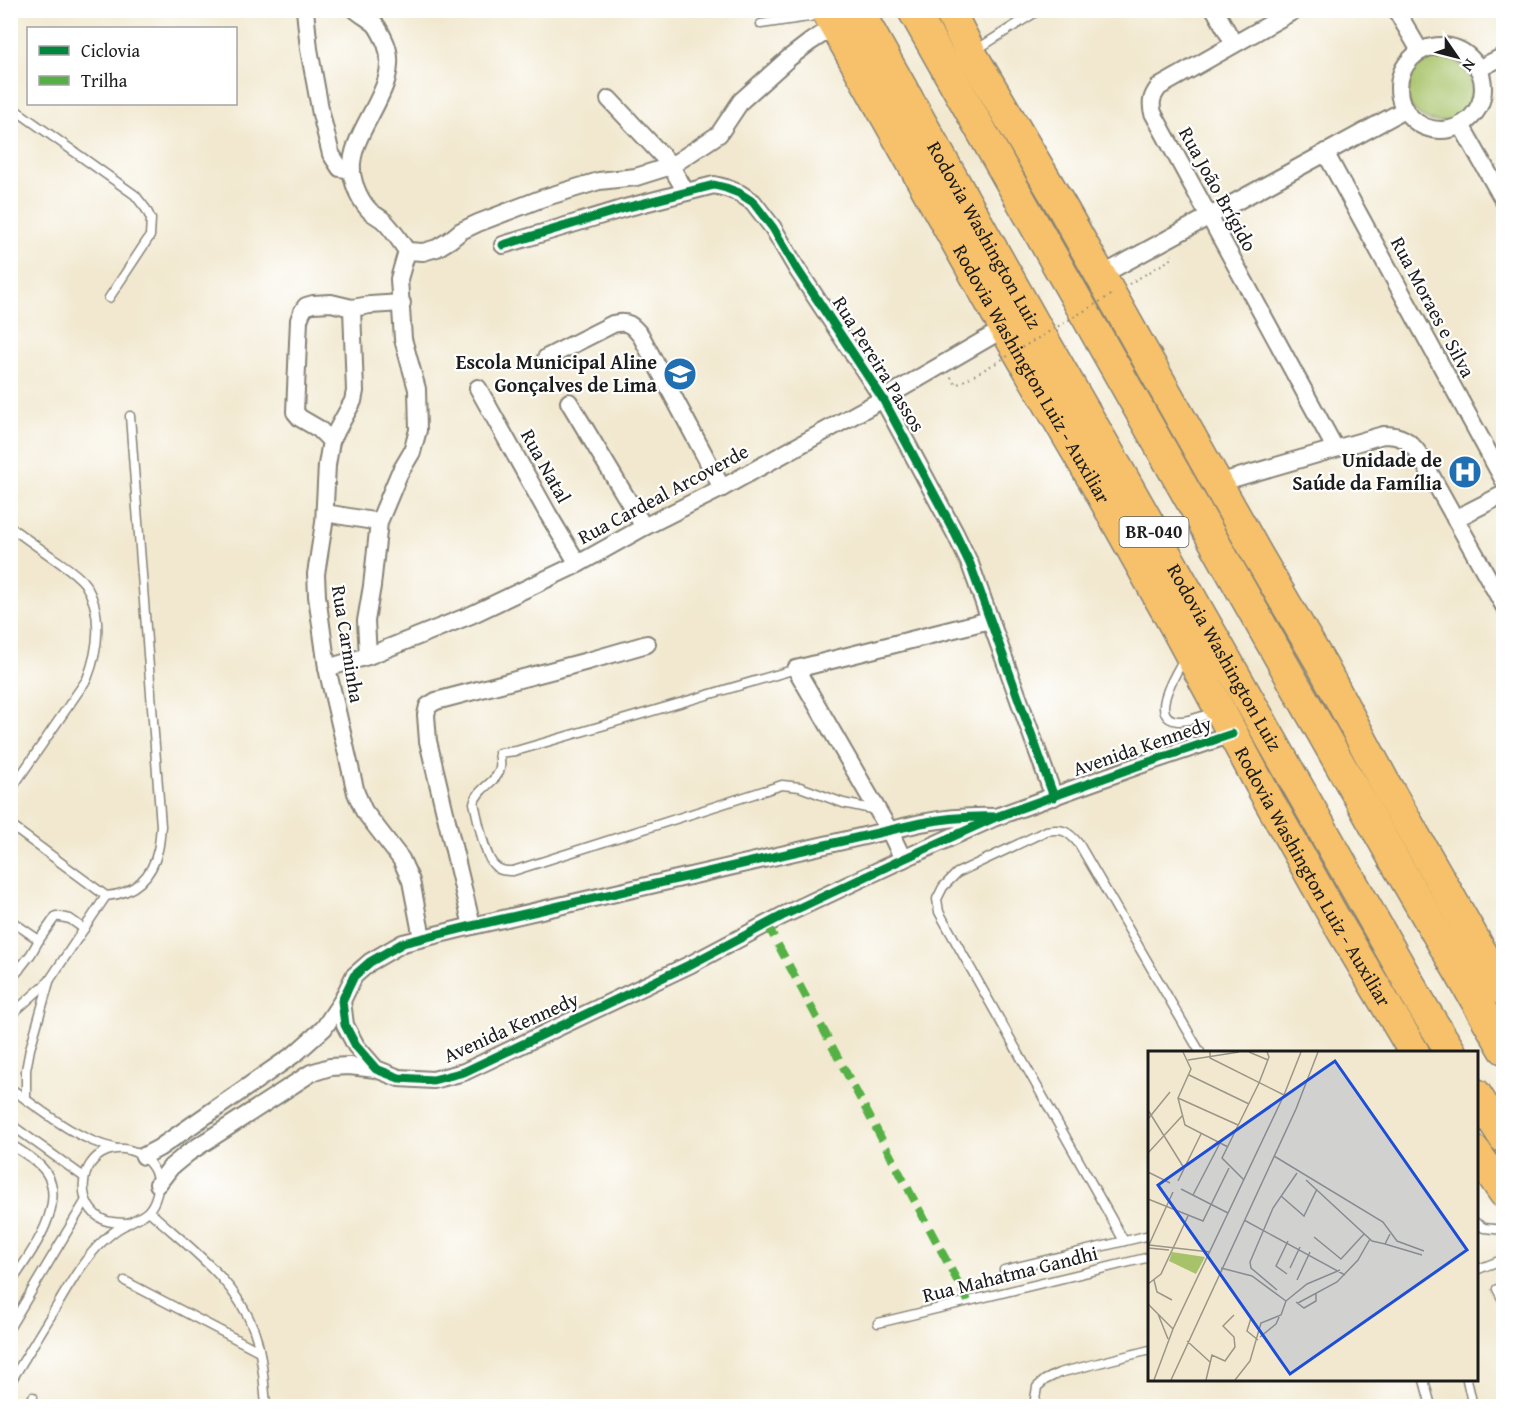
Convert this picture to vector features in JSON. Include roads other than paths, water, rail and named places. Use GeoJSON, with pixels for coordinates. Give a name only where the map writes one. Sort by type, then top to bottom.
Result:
{"type":"FeatureCollection","features":[{"type":"Feature","properties":{"kind":"highway","name":"BR-040"},"geometry":{"type":"LineString","coordinates":[[913,10],[1503,1050]]}},
{"type":"Feature","properties":{"kind":"highway","name":"Rodovia Washington Luiz - Auxiliar"},"geometry":{"type":"LineString","coordinates":[[837,15],[913,166],[1096,484],[1334,917],[1413,1051]]}},
{"type":"Feature","properties":{"kind":"highway","name":"Rodovia Washington Luiz"},"geometry":{"type":"LineString","coordinates":[[837,15],[1038,330],[1450,1051]]}},
{"type":"Feature","properties":{"kind":"highway"},"geometry":{"type":"LineString","coordinates":[[959,16],[972,53],[1323,667],[1387,787],[1503,991]]}},
{"type":"Feature","properties":{"kind":"highway"},"geometry":{"type":"LineString","coordinates":[[1038,330],[1096,484]]}},
{"type":"Feature","properties":{"kind":"highway"},"geometry":{"type":"LineString","coordinates":[[1478,1098],[1503,1138]]}},
{"type":"Feature","properties":{"kind":"street"},"geometry":{"type":"LineString","coordinates":[[305,10],[309,49],[331,154],[340,168],[352,170]]}},
{"type":"Feature","properties":{"kind":"street"},"geometry":{"type":"LineString","coordinates":[[356,10],[375,24],[381,33],[387,49],[388,68],[379,98],[358,141],[353,158],[352,174],[359,195],[370,211],[384,221],[406,251]]}},
{"type":"Feature","properties":{"kind":"street"},"geometry":{"type":"LineString","coordinates":[[1215,10],[1234,44]]}},
{"type":"Feature","properties":{"kind":"street","name":"Rua João Brígido"},"geometry":{"type":"LineString","coordinates":[[1295,10],[1159,87],[1153,94],[1150,104],[1335,448]]}},
{"type":"Feature","properties":{"kind":"street"},"geometry":{"type":"LineString","coordinates":[[1396,10],[1420,51]]}},
{"type":"Feature","properties":{"kind":"street"},"geometry":{"type":"LineString","coordinates":[[406,251],[423,252],[437,248],[461,231],[543,198],[599,182],[636,177],[671,165],[719,134],[741,101],[810,42],[837,15]]}},
{"type":"Feature","properties":{"kind":"street"},"geometry":{"type":"LineString","coordinates":[[1433,46],[1447,46],[1471,58],[1479,69],[1483,94],[1479,107],[1472,117],[1461,125],[1449,130],[1436,131],[1413,120],[1404,110],[1399,98],[1402,71],[1420,51],[1433,46]]}},
{"type":"Feature","properties":{"kind":"street"},"geometry":{"type":"LineString","coordinates":[[1479,69],[1503,56]]}},
{"type":"Feature","properties":{"kind":"street"},"geometry":{"type":"LineString","coordinates":[[609,99],[671,165],[686,192]]}},
{"type":"Feature","properties":{"kind":"street"},"geometry":{"type":"LineString","coordinates":[[1105,285],[1209,215],[1404,110]]}},
{"type":"Feature","properties":{"kind":"street"},"geometry":{"type":"LineString","coordinates":[[1461,125],[1503,201]]}},
{"type":"Feature","properties":{"kind":"street","name":"Rua Moraes e Silva"},"geometry":{"type":"LineString","coordinates":[[1325,152],[1503,482]]}},
{"type":"Feature","properties":{"kind":"street","name":"Rua Pereira Passos"},"geometry":{"type":"LineString","coordinates":[[503,245],[625,208],[714,185],[739,193],[753,202],[773,228],[797,269],[883,399],[956,533],[970,564],[1054,797]]}},
{"type":"Feature","properties":{"kind":"street"},"geometry":{"type":"LineString","coordinates":[[368,656],[366,621],[379,522],[399,474],[412,452],[418,430],[417,388],[403,339],[399,279],[406,251]]}},
{"type":"Feature","properties":{"kind":"street"},"geometry":{"type":"LineString","coordinates":[[332,441],[295,412],[299,320],[302,312],[306,306],[313,304],[332,303],[352,308],[402,303]]}},
{"type":"Feature","properties":{"kind":"street","name":"Rua Carminha"},"geometry":{"type":"LineString","coordinates":[[352,308],[355,391],[353,401],[332,441],[327,465],[325,513],[316,574],[317,596],[327,668],[356,793],[364,810],[401,860],[411,881],[422,938]]}},
{"type":"Feature","properties":{"kind":"street"},"geometry":{"type":"LineString","coordinates":[[546,358],[613,324],[621,322],[634,327],[641,336],[722,488]]}},
{"type":"Feature","properties":{"kind":"street","name":"Rua Cardeal Arcoverde"},"geometry":{"type":"LineString","coordinates":[[327,668],[368,656],[471,615],[578,564],[644,527],[722,488],[1005,328]]}},
{"type":"Feature","properties":{"kind":"street","name":"Rua Natal"},"geometry":{"type":"LineString","coordinates":[[478,388],[578,564]]}},
{"type":"Feature","properties":{"kind":"street"},"geometry":{"type":"LineString","coordinates":[[569,402],[644,527]]}},
{"type":"Feature","properties":{"kind":"street"},"geometry":{"type":"LineString","coordinates":[[1218,483],[1383,435],[1399,436],[1419,454],[1503,606]]}},
{"type":"Feature","properties":{"kind":"street"},"geometry":{"type":"LineString","coordinates":[[1455,519],[1503,494]]}},
{"type":"Feature","properties":{"kind":"street"},"geometry":{"type":"LineString","coordinates":[[325,513],[379,522]]}},
{"type":"Feature","properties":{"kind":"street"},"geometry":{"type":"LineString","coordinates":[[903,859],[889,830],[796,669],[990,621]]}},
{"type":"Feature","properties":{"kind":"street"},"geometry":{"type":"LineString","coordinates":[[472,926],[428,741],[426,715],[428,706],[436,701],[647,644]]}},
{"type":"Feature","properties":{"kind":"street","name":"Avenida Kennedy"},"geometry":{"type":"LineString","coordinates":[[158,1184],[171,1167],[188,1153],[311,1073],[330,1067],[349,1066],[376,1069],[399,1078],[433,1080],[464,1072],[691,964],[782,916],[903,859],[996,817],[1137,766],[1226,722]]}},
{"type":"Feature","properties":{"kind":"street","name":"Avenida Kennedy"},"geometry":{"type":"LineString","coordinates":[[144,1156],[296,1053],[324,1028],[342,1001],[354,976],[370,962],[403,943],[889,830],[958,817],[996,817]]}},
{"type":"Feature","properties":{"kind":"street"},"geometry":{"type":"LineString","coordinates":[[342,1001],[345,1025],[356,1046],[376,1069]]}},
{"type":"Feature","properties":{"kind":"lane"},"geometry":{"type":"LineString","coordinates":[[972,53],[1039,10]]}},
{"type":"Feature","properties":{"kind":"lane"},"geometry":{"type":"LineString","coordinates":[[761,24],[837,15]]}},
{"type":"Feature","properties":{"kind":"lane"},"geometry":{"type":"LineString","coordinates":[[10,106],[135,195],[146,209],[151,219],[150,236],[109,298]]}},
{"type":"Feature","properties":{"kind":"lane"},"geometry":{"type":"LineString","coordinates":[[10,825],[106,896],[118,896],[135,889],[149,873],[158,850],[161,826],[130,416]]}},
{"type":"Feature","properties":{"kind":"lane"},"geometry":{"type":"LineString","coordinates":[[10,527],[84,583],[97,616],[93,663],[87,679],[10,791]]}},
{"type":"Feature","properties":{"kind":"lane"},"geometry":{"type":"LineString","coordinates":[[1188,651],[1164,702],[1166,714],[1170,719],[1177,721],[1226,722]]}},
{"type":"Feature","properties":{"kind":"lane"},"geometry":{"type":"LineString","coordinates":[[796,669],[516,751],[499,753],[500,772],[480,791],[474,803],[489,858],[495,867],[502,871],[513,872],[782,785],[800,787],[843,803],[878,811]]}},
{"type":"Feature","properties":{"kind":"lane"},"geometry":{"type":"LineString","coordinates":[[1124,1241],[939,912],[937,899],[943,887],[957,873],[1046,831],[1064,830],[1072,835],[1199,1051]]}},
{"type":"Feature","properties":{"kind":"lane"},"geometry":{"type":"LineString","coordinates":[[10,1016],[49,981],[106,896]]}},
{"type":"Feature","properties":{"kind":"lane"},"geometry":{"type":"LineString","coordinates":[[10,981],[32,954],[56,916],[70,919],[84,929]]}},
{"type":"Feature","properties":{"kind":"lane"},"geometry":{"type":"LineString","coordinates":[[10,920],[39,940]]}},
{"type":"Feature","properties":{"kind":"lane"},"geometry":{"type":"LineString","coordinates":[[10,964],[19,970]]}},
{"type":"Feature","properties":{"kind":"lane"},"geometry":{"type":"LineString","coordinates":[[26,1099],[26,1070],[30,1049],[49,981]]}},
{"type":"Feature","properties":{"kind":"lane"},"geometry":{"type":"LineString","coordinates":[[10,1088],[89,1140],[102,1145],[131,1150],[144,1156],[151,1164],[158,1184],[156,1198],[149,1211],[139,1219],[126,1223],[111,1233],[77,1272],[10,1383]]}},
{"type":"Feature","properties":{"kind":"lane"},"geometry":{"type":"LineString","coordinates":[[10,1124],[84,1177]]}},
{"type":"Feature","properties":{"kind":"lane"},"geometry":{"type":"LineString","coordinates":[[10,1144],[33,1160],[47,1174],[53,1192],[52,1208],[46,1225],[10,1284]]}},
{"type":"Feature","properties":{"kind":"lane"},"geometry":{"type":"LineString","coordinates":[[117,1148],[106,1151],[88,1166],[83,1189],[92,1211],[102,1219],[114,1223],[126,1223]]}},
{"type":"Feature","properties":{"kind":"lane"},"geometry":{"type":"LineString","coordinates":[[10,1328],[86,1200]]}},
{"type":"Feature","properties":{"kind":"lane"},"geometry":{"type":"LineString","coordinates":[[149,1211],[223,1278],[241,1301],[254,1331],[259,1351],[266,1407]]}},
{"type":"Feature","properties":{"kind":"lane"},"geometry":{"type":"LineString","coordinates":[[1478,1224],[1484,1228],[1503,1230]]}},
{"type":"Feature","properties":{"kind":"lane"},"geometry":{"type":"LineString","coordinates":[[1004,1270],[1148,1235]]}},
{"type":"Feature","properties":{"kind":"lane","name":"Rua Mahatma Gandhi"},"geometry":{"type":"LineString","coordinates":[[878,1323],[1148,1257]]}},
{"type":"Feature","properties":{"kind":"lane"},"geometry":{"type":"LineString","coordinates":[[1478,1269],[1503,1259]]}},
{"type":"Feature","properties":{"kind":"lane"},"geometry":{"type":"LineString","coordinates":[[125,1281],[259,1351]]}},
{"type":"Feature","properties":{"kind":"lane"},"geometry":{"type":"LineString","coordinates":[[1497,1289],[1503,1302]]}},
{"type":"Feature","properties":{"kind":"lane"},"geometry":{"type":"LineString","coordinates":[[1037,1407],[1035,1399],[1037,1387],[1045,1380],[1059,1373],[1148,1350]]}},
{"type":"Feature","properties":{"kind":"lane"},"geometry":{"type":"LineString","coordinates":[[1424,1381],[1431,1407]]}},
{"type":"Feature","properties":{"kind":"lane"},"geometry":{"type":"LineString","coordinates":[[1467,1381],[1473,1407]]}},
{"type":"Feature","properties":{"kind":"lane"},"geometry":{"type":"LineString","coordinates":[[28,1407],[33,1397]]}},
{"type":"Feature","properties":{"kind":"place","name":"Escola Municipal Aline Gonçalves de Lima"},"geometry":{"type":"Point","coordinates":[680,374]}},
{"type":"Feature","properties":{"kind":"place","name":"Unidade de Saúde da Família"},"geometry":{"type":"Point","coordinates":[1465,472]}}]}
